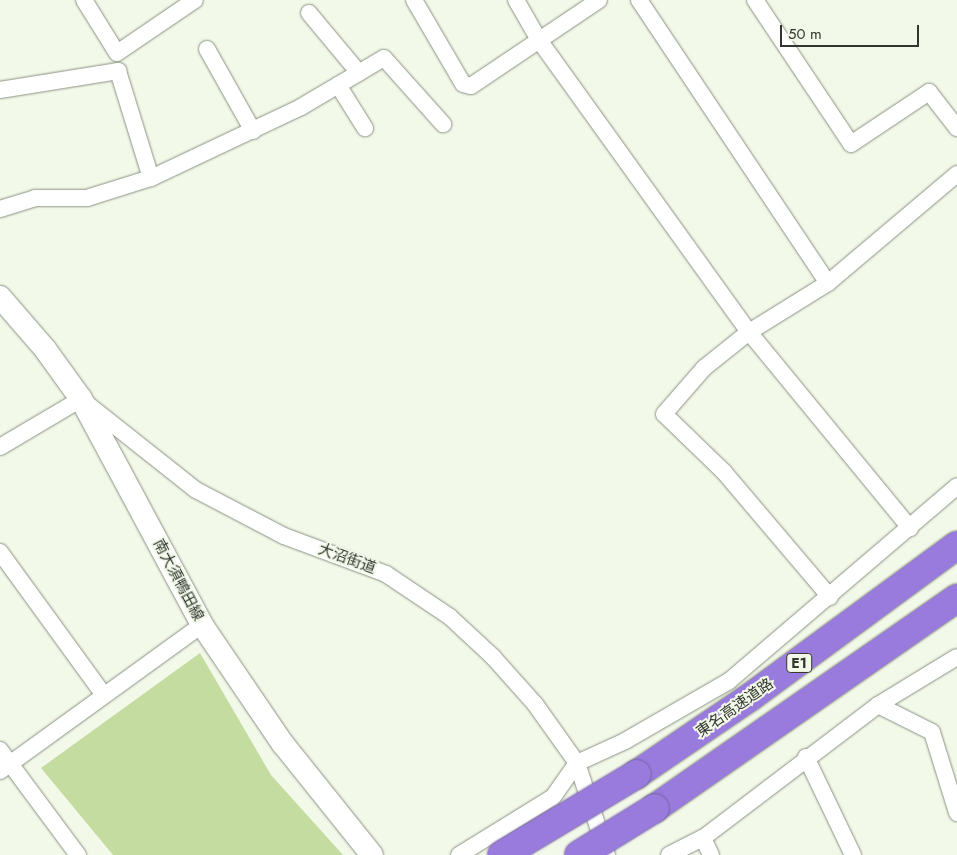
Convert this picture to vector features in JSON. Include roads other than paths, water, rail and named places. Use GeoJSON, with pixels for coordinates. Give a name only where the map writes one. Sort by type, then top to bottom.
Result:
{"type":"FeatureCollection","features":[{"type":"Feature","properties":{"kind":"highway","name":"東名高速道路"},"geometry":{"type":"LineString","coordinates":[[502,855],[637,774],[750,698],[957,546]]}},
{"type":"Feature","properties":{"kind":"highway","name":"E1"},"geometry":{"type":"LineString","coordinates":[[578,855],[655,808],[957,598]]}},
{"type":"Feature","properties":{"kind":"main road","name":"南大須鴨田線"},"geometry":{"type":"LineString","coordinates":[[0,297],[46,348],[81,399],[202,625],[284,744],[372,855]]}},
{"type":"Feature","properties":{"kind":"street"},"geometry":{"type":"LineString","coordinates":[[88,1],[117,53],[195,0]]}},
{"type":"Feature","properties":{"kind":"street"},"geometry":{"type":"LineString","coordinates":[[414,0],[463,84],[471,86],[599,0]]}},
{"type":"Feature","properties":{"kind":"street"},"geometry":{"type":"LineString","coordinates":[[516,0],[539,40],[749,332],[910,528]]}},
{"type":"Feature","properties":{"kind":"street"},"geometry":{"type":"LineString","coordinates":[[639,0],[828,283]]}},
{"type":"Feature","properties":{"kind":"street"},"geometry":{"type":"LineString","coordinates":[[755,0],[851,144],[929,92],[957,128]]}},
{"type":"Feature","properties":{"kind":"street"},"geometry":{"type":"LineString","coordinates":[[309,13],[359,73]]}},
{"type":"Feature","properties":{"kind":"street"},"geometry":{"type":"LineString","coordinates":[[207,49],[253,132]]}},
{"type":"Feature","properties":{"kind":"street"},"geometry":{"type":"LineString","coordinates":[[0,209],[35,198],[87,198],[151,178],[253,132],[384,58],[443,124]]}},
{"type":"Feature","properties":{"kind":"street"},"geometry":{"type":"LineString","coordinates":[[0,90],[118,72],[151,178]]}},
{"type":"Feature","properties":{"kind":"street"},"geometry":{"type":"LineString","coordinates":[[338,85],[365,128]]}},
{"type":"Feature","properties":{"kind":"street"},"geometry":{"type":"LineString","coordinates":[[830,598],[724,472],[664,414],[704,368],[749,332],[828,283],[957,174]]}},
{"type":"Feature","properties":{"kind":"street"},"geometry":{"type":"LineString","coordinates":[[0,447],[81,399]]}},
{"type":"Feature","properties":{"kind":"street","name":"大沼街道"},"geometry":{"type":"LineString","coordinates":[[81,399],[196,490],[284,536],[386,574],[450,617],[493,657],[535,704],[577,763],[606,855]]}},
{"type":"Feature","properties":{"kind":"street"},"geometry":{"type":"LineString","coordinates":[[459,855],[553,797],[577,763],[625,741],[729,681],[830,598],[957,486]]}},
{"type":"Feature","properties":{"kind":"street"},"geometry":{"type":"LineString","coordinates":[[0,552],[104,695]]}},
{"type":"Feature","properties":{"kind":"street"},"geometry":{"type":"LineString","coordinates":[[5,767],[202,625]]}},
{"type":"Feature","properties":{"kind":"street"},"geometry":{"type":"LineString","coordinates":[[669,855],[703,838],[806,757],[878,705],[957,657]]}},
{"type":"Feature","properties":{"kind":"street"},"geometry":{"type":"LineString","coordinates":[[878,705],[932,732],[957,813]]}},
{"type":"Feature","properties":{"kind":"street"},"geometry":{"type":"LineString","coordinates":[[0,750],[5,767],[78,855]]}},
{"type":"Feature","properties":{"kind":"street"},"geometry":{"type":"LineString","coordinates":[[806,757],[853,855]]}},
{"type":"Feature","properties":{"kind":"street"},"geometry":{"type":"LineString","coordinates":[[703,838],[711,855]]}}]}
